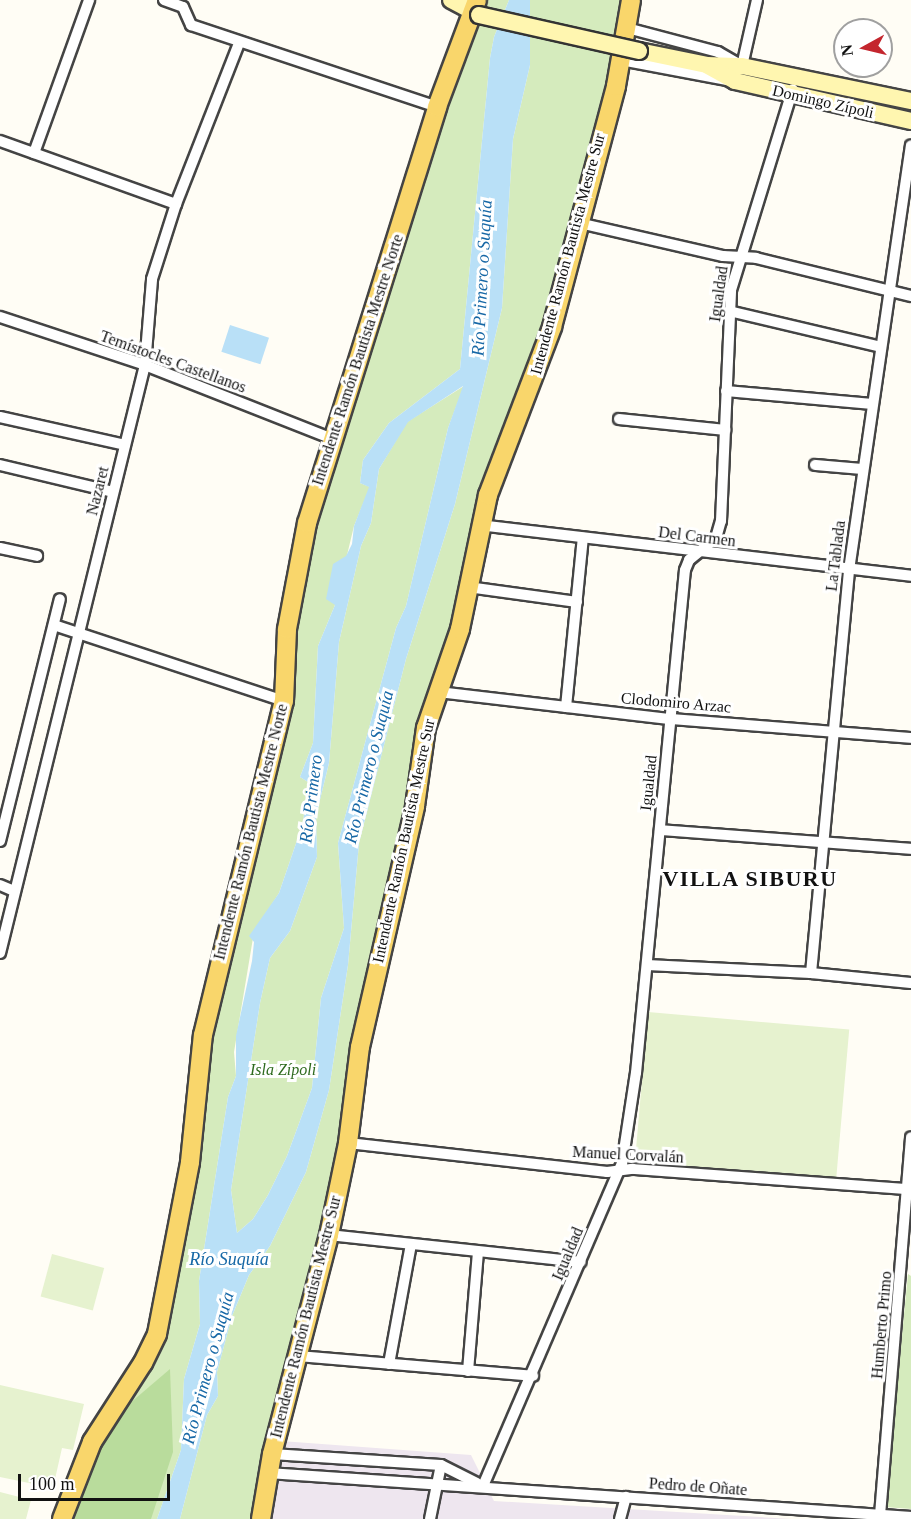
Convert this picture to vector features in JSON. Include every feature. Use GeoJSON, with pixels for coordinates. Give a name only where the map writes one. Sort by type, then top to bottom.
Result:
{"type":"FeatureCollection","features":[{"type":"Feature","properties":{"kind":"main road"},"geometry":{"type":"LineString","coordinates":[[451,0],[476,9]]}},
{"type":"Feature","properties":{"kind":"main road","name":"Intendente Ramón Bautista Mestre Sur"},"geometry":{"type":"LineString","coordinates":[[261,1519],[272,1454],[329,1235],[348,1143],[360,1047],[381,944],[415,806],[426,728],[460,629],[479,525],[536,375],[621,60],[631,0]]}},
{"type":"Feature","properties":{"kind":"main road","name":"Domingo Zípoli"},"geometry":{"type":"LineString","coordinates":[[476,9],[639,51],[707,65],[742,66],[911,101]]}},
{"type":"Feature","properties":{"kind":"main road","name":"Intendente Ramón Bautista Mestre Norte"},"geometry":{"type":"LineString","coordinates":[[62,1518],[92,1442],[143,1363],[157,1334],[190,1162],[203,1035],[284,701],[292,593],[307,523],[437,107],[476,9]]}},
{"type":"Feature","properties":{"kind":"main road","name":"Domingo Zípoli"},"geometry":{"type":"LineString","coordinates":[[707,65],[735,81],[911,121]]}},
{"type":"Feature","properties":{"kind":"street"},"geometry":{"type":"LineString","coordinates":[[34,153],[89,0]]}},
{"type":"Feature","properties":{"kind":"street"},"geometry":{"type":"LineString","coordinates":[[164,0],[185,3],[191,25],[239,43],[437,107]]}},
{"type":"Feature","properties":{"kind":"street"},"geometry":{"type":"LineString","coordinates":[[627,28],[718,52],[742,66],[757,0]]}},
{"type":"Feature","properties":{"kind":"street","name":"Nazaret"},"geometry":{"type":"LineString","coordinates":[[0,953],[145,365],[152,279],[176,204],[239,43]]}},
{"type":"Feature","properties":{"kind":"street","name":"Domingo Zípoli"},"geometry":{"type":"LineString","coordinates":[[621,60],[735,81]]}},
{"type":"Feature","properties":{"kind":"street","name":"Igualdad"},"geometry":{"type":"LineString","coordinates":[[483,1486],[533,1376],[620,1170],[647,965],[685,570],[716,538],[721,521],[729,311],[740,257],[767,183],[797,77]]}},
{"type":"Feature","properties":{"kind":"street"},"geometry":{"type":"LineString","coordinates":[[0,141],[176,204]]}},
{"type":"Feature","properties":{"kind":"street","name":"La Tablada"},"geometry":{"type":"LineString","coordinates":[[811,973],[849,570],[872,404],[892,290],[911,145]]}},
{"type":"Feature","properties":{"kind":"street"},"geometry":{"type":"LineString","coordinates":[[579,222],[740,257],[756,258],[911,296]]}},
{"type":"Feature","properties":{"kind":"street"},"geometry":{"type":"LineString","coordinates":[[729,311],[882,347]]}},
{"type":"Feature","properties":{"kind":"street","name":"Temístocles Castellanos"},"geometry":{"type":"LineString","coordinates":[[0,317],[145,365],[333,440]]}},
{"type":"Feature","properties":{"kind":"street"},"geometry":{"type":"LineString","coordinates":[[726,392],[872,404]]}},
{"type":"Feature","properties":{"kind":"street"},"geometry":{"type":"LineString","coordinates":[[0,417],[125,445]]}},
{"type":"Feature","properties":{"kind":"street"},"geometry":{"type":"LineString","coordinates":[[619,419],[725,430]]}},
{"type":"Feature","properties":{"kind":"street"},"geometry":{"type":"LineString","coordinates":[[0,465],[113,492]]}},
{"type":"Feature","properties":{"kind":"street"},"geometry":{"type":"LineString","coordinates":[[815,465],[863,469]]}},
{"type":"Feature","properties":{"kind":"street","name":"Del Carmen"},"geometry":{"type":"LineString","coordinates":[[479,525],[911,576]]}},
{"type":"Feature","properties":{"kind":"street"},"geometry":{"type":"LineString","coordinates":[[566,707],[583,538]]}},
{"type":"Feature","properties":{"kind":"street"},"geometry":{"type":"LineString","coordinates":[[0,548],[38,556]]}},
{"type":"Feature","properties":{"kind":"street"},"geometry":{"type":"LineString","coordinates":[[468,587],[577,602]]}},
{"type":"Feature","properties":{"kind":"street"},"geometry":{"type":"LineString","coordinates":[[0,841],[60,599]]}},
{"type":"Feature","properties":{"kind":"street"},"geometry":{"type":"LineString","coordinates":[[54,625],[81,631],[284,701]]}},
{"type":"Feature","properties":{"kind":"street","name":"Clodomiro Arzac"},"geometry":{"type":"LineString","coordinates":[[439,692],[670,719],[911,738]]}},
{"type":"Feature","properties":{"kind":"street"},"geometry":{"type":"LineString","coordinates":[[660,830],[911,849]]}},
{"type":"Feature","properties":{"kind":"street"},"geometry":{"type":"LineString","coordinates":[[0,885],[14,891]]}},
{"type":"Feature","properties":{"kind":"street"},"geometry":{"type":"LineString","coordinates":[[647,965],[811,973],[911,983]]}},
{"type":"Feature","properties":{"kind":"street","name":"Humberto Primo"},"geometry":{"type":"LineString","coordinates":[[880,1515],[907,1269],[907,1189],[911,1137]]}},
{"type":"Feature","properties":{"kind":"street","name":"Manuel Corvalán"},"geometry":{"type":"LineString","coordinates":[[348,1143],[607,1172],[620,1170],[907,1189]]}},
{"type":"Feature","properties":{"kind":"street"},"geometry":{"type":"LineString","coordinates":[[329,1235],[581,1262]]}},
{"type":"Feature","properties":{"kind":"street"},"geometry":{"type":"LineString","coordinates":[[389,1364],[411,1244]]}},
{"type":"Feature","properties":{"kind":"street"},"geometry":{"type":"LineString","coordinates":[[468,1371],[478,1251]]}},
{"type":"Feature","properties":{"kind":"street"},"geometry":{"type":"LineString","coordinates":[[297,1356],[533,1376]]}},
{"type":"Feature","properties":{"kind":"street","name":"Pedro de Oñate"},"geometry":{"type":"LineString","coordinates":[[272,1454],[441,1465],[483,1486]]}},
{"type":"Feature","properties":{"kind":"street"},"geometry":{"type":"LineString","coordinates":[[430,1519],[441,1465]]}},
{"type":"Feature","properties":{"kind":"street","name":"Pedro de Oñate"},"geometry":{"type":"LineString","coordinates":[[268,1473],[626,1497],[792,1514],[911,1517]]}},
{"type":"Feature","properties":{"kind":"street"},"geometry":{"type":"LineString","coordinates":[[620,1519],[626,1497]]}},
{"type":"Feature","properties":{"kind":"shaded area"},"geometry":{"type":"Polygon","coordinates":[[[281,1441],[471,1455],[494,1501],[792,1519],[267,1519],[281,1441]]]}},
{"type":"Feature","properties":{"kind":"green space"},"geometry":{"type":"Polygon","coordinates":[[[477,0],[509,0],[494,37],[490,58],[460,369],[389,423],[363,460],[360,483],[370,487],[354,526],[335,605],[318,646],[313,743],[300,777],[308,782],[303,823],[279,893],[254,932],[234,1052],[236,1076],[228,1097],[199,1281],[200,1324],[184,1379],[181,1450],[157,1519],[62,1519],[150,1350],[197,1076],[281,714],[292,593],[477,0]]]}},
{"type":"Feature","properties":{"kind":"green space"},"geometry":{"type":"Polygon","coordinates":[[[530,0],[631,0],[627,28],[439,692],[261,1519],[180,1519],[207,1415],[218,1396],[217,1372],[232,1316],[249,1275],[270,1246],[306,1172],[329,1090],[348,965],[359,843],[406,659],[455,504],[502,308],[513,139],[530,65],[530,0]]]}},
{"type":"Feature","properties":{"kind":"green space","name":"Isla Zípoli"},"geometry":{"type":"Polygon","coordinates":[[[464,386],[448,428],[406,606],[396,628],[338,843],[344,928],[321,998],[312,1088],[287,1156],[268,1195],[253,1219],[237,1233],[231,1190],[260,1003],[270,958],[290,931],[317,857],[316,816],[329,763],[339,642],[361,546],[371,523],[379,469],[407,422],[464,386]]]}},
{"type":"Feature","properties":{"kind":"green space"},"geometry":{"type":"Polygon","coordinates":[[[648,1012],[849,1030],[836,1181],[635,1163],[648,1012]]]}},
{"type":"Feature","properties":{"kind":"green space"},"geometry":{"type":"Polygon","coordinates":[[[52,1254],[104,1268],[93,1310],[41,1297],[52,1254]]]}},
{"type":"Feature","properties":{"kind":"green space"},"geometry":{"type":"Polygon","coordinates":[[[908,1274],[911,1276],[911,1509],[885,1507],[908,1274]]]}},
{"type":"Feature","properties":{"kind":"green space"},"geometry":{"type":"Polygon","coordinates":[[[170,1369],[173,1452],[151,1519],[67,1519],[99,1440],[129,1404],[170,1369]]]}},
{"type":"Feature","properties":{"kind":"green space"},"geometry":{"type":"Polygon","coordinates":[[[0,1385],[84,1404],[73,1450],[62,1448],[53,1488],[0,1477],[0,1385]]]}},
{"type":"Feature","properties":{"kind":"green space"},"geometry":{"type":"Polygon","coordinates":[[[0,1492],[31,1500],[26,1519],[0,1519],[0,1492]]]}},
{"type":"Feature","properties":{"kind":"water","name":"Río Suquía"},"geometry":{"type":"Polygon","coordinates":[[[509,0],[530,0],[530,65],[513,139],[502,308],[455,504],[406,659],[359,843],[348,965],[329,1090],[306,1172],[270,1246],[249,1275],[232,1316],[217,1372],[218,1396],[207,1415],[180,1519],[157,1519],[181,1450],[184,1379],[200,1324],[199,1281],[228,1097],[236,1076],[236,1036],[254,942],[249,936],[279,893],[303,823],[308,782],[300,777],[313,743],[318,646],[335,605],[326,599],[333,564],[346,556],[352,544],[354,526],[369,487],[360,483],[363,460],[389,423],[460,369],[490,58],[494,37],[509,0]],[[463,386],[408,422],[379,469],[371,523],[361,546],[339,642],[329,763],[316,816],[317,857],[290,931],[270,958],[260,1003],[231,1190],[237,1233],[253,1219],[268,1195],[287,1156],[312,1088],[321,998],[344,928],[338,843],[396,628],[406,606],[448,428],[463,386]]]}},
{"type":"Feature","properties":{"kind":"water"},"geometry":{"type":"Polygon","coordinates":[[[230,325],[269,338],[260,364],[221,352],[230,325]]]}},
{"type":"Feature","properties":{"kind":"district","name":"VILLA SIBURU"},"geometry":{"type":"Point","coordinates":[750,879]}},
{"type":"Feature","properties":{"kind":"water label","name":"Río Primero o Suquía"},"geometry":{"type":"Point","coordinates":[482,278]}},
{"type":"Feature","properties":{"kind":"water label","name":"Río Primero o Suquía"},"geometry":{"type":"Point","coordinates":[369,767]}},
{"type":"Feature","properties":{"kind":"water label","name":"Río Primero"},"geometry":{"type":"Point","coordinates":[311,799]}},
{"type":"Feature","properties":{"kind":"water label","name":"Río Primero o Suquía"},"geometry":{"type":"Point","coordinates":[208,1368]}}]}
